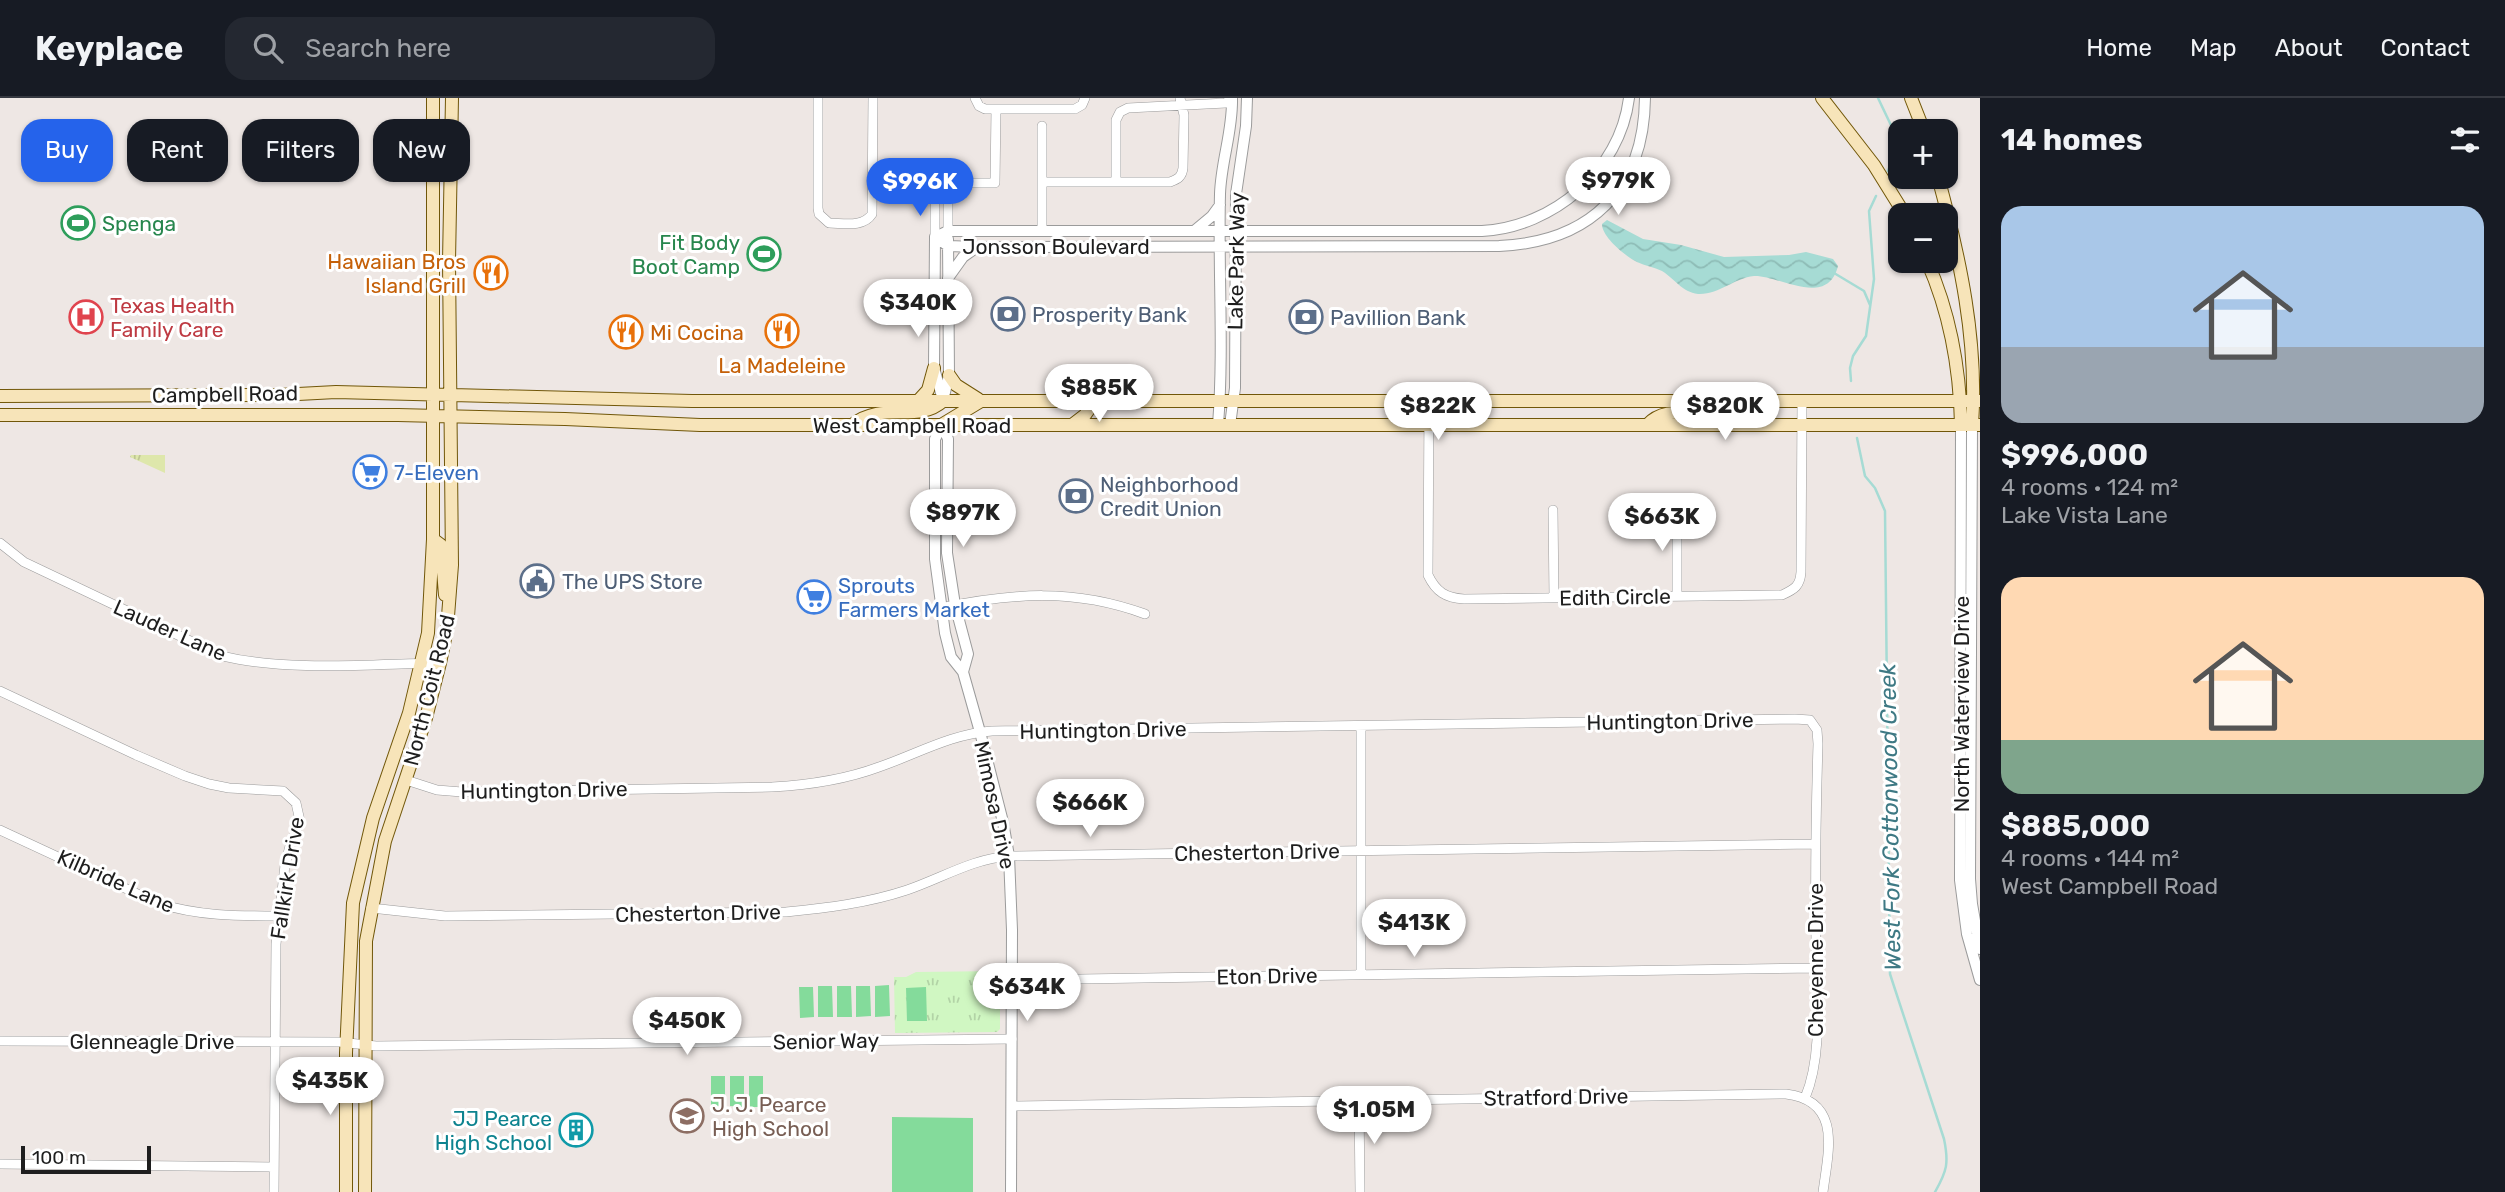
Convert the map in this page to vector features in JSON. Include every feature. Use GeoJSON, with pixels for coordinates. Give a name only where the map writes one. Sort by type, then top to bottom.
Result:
{"type":"FeatureCollection","features":[{"type":"Feature","properties":{"kind":"main road","name":"North Coit Road"},"geometry":{"type":"LineString","coordinates":[[346,1192],[346,1042],[353,903],[373,818],[409,713],[428,633],[431,603],[433,98]]}},
{"type":"Feature","properties":{"kind":"main road","name":"North Coit Road"},"geometry":{"type":"LineString","coordinates":[[365,1192],[366,941],[385,841],[440,663],[449,605],[452,565],[452,98]]}},
{"type":"Feature","properties":{"kind":"main road"},"geometry":{"type":"LineString","coordinates":[[1822,98],[1874,165],[1898,203]]}},
{"type":"Feature","properties":{"kind":"main road"},"geometry":{"type":"LineString","coordinates":[[1911,98],[1919,119]]}},
{"type":"Feature","properties":{"kind":"main road"},"geometry":{"type":"LineString","coordinates":[[1941,189],[1965,296],[1974,383],[1971,425]]}},
{"type":"Feature","properties":{"kind":"main road"},"geometry":{"type":"LineString","coordinates":[[432,213],[450,212]]}},
{"type":"Feature","properties":{"kind":"main road"},"geometry":{"type":"LineString","coordinates":[[1931,273],[1950,328],[1957,367],[1971,401]]}},
{"type":"Feature","properties":{"kind":"main road"},"geometry":{"type":"LineString","coordinates":[[934,368],[928,390],[918,401],[926,403],[942,425],[959,421],[981,401],[956,385],[949,375]]}},
{"type":"Feature","properties":{"kind":"main road","name":"Campbell Road"},"geometry":{"type":"LineString","coordinates":[[0,396],[204,396],[336,392],[451,394]]}},
{"type":"Feature","properties":{"kind":"main road","name":"West Campbell Road"},"geometry":{"type":"LineString","coordinates":[[451,394],[692,401],[1971,401]]}},
{"type":"Feature","properties":{"kind":"main road"},"geometry":{"type":"LineString","coordinates":[[204,396],[205,414]]}},
{"type":"Feature","properties":{"kind":"main road"},"geometry":{"type":"LineString","coordinates":[[687,425],[692,401]]}},
{"type":"Feature","properties":{"kind":"main road"},"geometry":{"type":"LineString","coordinates":[[692,401],[700,425]]}},
{"type":"Feature","properties":{"kind":"main road"},"geometry":{"type":"LineString","coordinates":[[852,425],[873,413],[933,410],[943,401],[959,421]]}},
{"type":"Feature","properties":{"kind":"main road"},"geometry":{"type":"LineString","coordinates":[[1072,425],[1085,415],[1095,401]]}},
{"type":"Feature","properties":{"kind":"main road"},"geometry":{"type":"LineString","coordinates":[[1102,425],[1122,401]]}},
{"type":"Feature","properties":{"kind":"main road"},"geometry":{"type":"LineString","coordinates":[[1647,425],[1655,416],[1662,414],[1701,413],[1706,407],[1706,401]]}},
{"type":"Feature","properties":{"kind":"main road","name":"Campbell Road"},"geometry":{"type":"LineString","coordinates":[[0,415],[432,416]]}},
{"type":"Feature","properties":{"kind":"main road","name":"West Campbell Road"},"geometry":{"type":"LineString","coordinates":[[432,416],[687,425],[942,425]]}},
{"type":"Feature","properties":{"kind":"main road","name":"West Campbell Road"},"geometry":{"type":"LineString","coordinates":[[959,421],[1072,425],[1971,425]]}},
{"type":"Feature","properties":{"kind":"main road"},"geometry":{"type":"LineString","coordinates":[[433,540],[441,545],[444,593],[449,605]]}},
{"type":"Feature","properties":{"kind":"street"},"geometry":{"type":"LineString","coordinates":[[818,98],[819,214],[829,223],[862,223],[872,214],[873,98]]}},
{"type":"Feature","properties":{"kind":"street"},"geometry":{"type":"LineString","coordinates":[[975,98],[979,106],[996,109],[1075,109],[1084,101]]}},
{"type":"Feature","properties":{"kind":"street"},"geometry":{"type":"LineString","coordinates":[[1116,182],[1116,120],[1120,112],[1128,108],[1183,101],[1226,103],[1232,98]]}},
{"type":"Feature","properties":{"kind":"street","name":"Lake Park Way"},"geometry":{"type":"LineString","coordinates":[[1224,425],[1220,401],[1220,190],[1232,121],[1232,98]]}},
{"type":"Feature","properties":{"kind":"street","name":"Lake Park Way"},"geometry":{"type":"LineString","coordinates":[[1224,425],[1235,401],[1237,180],[1245,138],[1247,98]]}},
{"type":"Feature","properties":{"kind":"street","name":"Jonsson Boulevard"},"geometry":{"type":"LineString","coordinates":[[935,237],[948,231],[1499,230],[1530,221],[1551,211],[1588,182],[1618,135],[1629,98]]}},
{"type":"Feature","properties":{"kind":"street","name":"Jonsson Boulevard"},"geometry":{"type":"LineString","coordinates":[[935,237],[948,246],[977,247],[1499,246],[1536,242],[1559,236],[1584,223],[1607,205],[1639,150],[1645,98]]}},
{"type":"Feature","properties":{"kind":"street"},"geometry":{"type":"LineString","coordinates":[[1042,182],[1170,182],[1180,177],[1183,167],[1183,101]]}},
{"type":"Feature","properties":{"kind":"street"},"geometry":{"type":"LineString","coordinates":[[873,189],[935,189],[948,184],[995,183],[996,109]]}},
{"type":"Feature","properties":{"kind":"street"},"geometry":{"type":"LineString","coordinates":[[1042,126],[1042,231]]}},
{"type":"Feature","properties":{"kind":"street"},"geometry":{"type":"LineString","coordinates":[[943,401],[949,375],[948,184]]}},
{"type":"Feature","properties":{"kind":"street"},"geometry":{"type":"LineString","coordinates":[[935,189],[934,368],[943,401]]}},
{"type":"Feature","properties":{"kind":"street"},"geometry":{"type":"LineString","coordinates":[[1194,231],[1212,216],[1220,205]]}},
{"type":"Feature","properties":{"kind":"street"},"geometry":{"type":"LineString","coordinates":[[1499,230],[1499,246]]}},
{"type":"Feature","properties":{"kind":"street"},"geometry":{"type":"LineString","coordinates":[[1089,231],[1089,246]]}},
{"type":"Feature","properties":{"kind":"street"},"geometry":{"type":"LineString","coordinates":[[948,278],[963,257],[977,247]]}},
{"type":"Feature","properties":{"kind":"street"},"geometry":{"type":"LineString","coordinates":[[934,310],[948,314]]}},
{"type":"Feature","properties":{"kind":"street","name":"Edith Circle"},"geometry":{"type":"LineString","coordinates":[[1429,401],[1427,560],[1432,584],[1449,598],[1554,598],[1782,595],[1795,589],[1801,581],[1802,400]]}},
{"type":"Feature","properties":{"kind":"street","name":"Mimosa Drive"},"geometry":{"type":"LineString","coordinates":[[942,425],[948,439],[947,553],[955,605],[968,654],[962,672]]}},
{"type":"Feature","properties":{"kind":"street","name":"Mimosa Drive"},"geometry":{"type":"LineString","coordinates":[[942,425],[935,439],[936,574],[940,608],[951,657],[962,672],[980,732],[1009,856],[1012,896],[1011,1192]]}},
{"type":"Feature","properties":{"kind":"street","name":"North Waterview Drive"},"geometry":{"type":"LineString","coordinates":[[1971,425],[1971,904],[1967,934],[1980,980]]}},
{"type":"Feature","properties":{"kind":"street"},"geometry":{"type":"LineString","coordinates":[[1553,510],[1554,598]]}},
{"type":"Feature","properties":{"kind":"street"},"geometry":{"type":"LineString","coordinates":[[1677,510],[1677,596]]}},
{"type":"Feature","properties":{"kind":"street"},"geometry":{"type":"LineString","coordinates":[[935,534],[948,527]]}},
{"type":"Feature","properties":{"kind":"street","name":"Lauder Lane"},"geometry":{"type":"LineString","coordinates":[[0,543],[23,562],[222,656],[280,665],[440,663]]}},
{"type":"Feature","properties":{"kind":"street"},"geometry":{"type":"LineString","coordinates":[[940,608],[1000,597],[1059,595],[1120,605],[1144,614]]}},
{"type":"Feature","properties":{"kind":"street","name":"Fallkirk Drive"},"geometry":{"type":"LineString","coordinates":[[0,691],[136,755],[197,780],[243,789],[271,789],[290,795],[300,811],[300,821],[290,846],[278,916],[274,1042],[274,1192]]}},
{"type":"Feature","properties":{"kind":"street","name":"Huntington Drive"},"geometry":{"type":"LineString","coordinates":[[406,780],[437,790],[462,792],[805,785],[856,775],[942,742],[980,732],[1810,720]]}},
{"type":"Feature","properties":{"kind":"street","name":"Cheyenne Drive"},"geometry":{"type":"LineString","coordinates":[[1805,1098],[1815,1066],[1818,730],[1810,720]]}},
{"type":"Feature","properties":{"kind":"street"},"geometry":{"type":"LineString","coordinates":[[1361,726],[1361,975]]}},
{"type":"Feature","properties":{"kind":"street","name":"Kilbride Lane"},"geometry":{"type":"LineString","coordinates":[[0,830],[158,903],[182,911],[210,915],[278,916]]}},
{"type":"Feature","properties":{"kind":"street","name":"Chesterton Drive"},"geometry":{"type":"LineString","coordinates":[[371,908],[445,916],[786,912],[827,908],[883,897],[971,863],[1009,856],[1815,844]]}},
{"type":"Feature","properties":{"kind":"street","name":"North Waterview Drive"},"geometry":{"type":"LineString","coordinates":[[1971,904],[1980,948]]}},
{"type":"Feature","properties":{"kind":"street","name":"Eton Drive"},"geometry":{"type":"LineString","coordinates":[[1012,980],[1816,968]]}},
{"type":"Feature","properties":{"kind":"street","name":"Senior Way"},"geometry":{"type":"LineString","coordinates":[[346,1042],[420,1046],[1012,1039]]}},
{"type":"Feature","properties":{"kind":"street","name":"Glenneagle Drive"},"geometry":{"type":"LineString","coordinates":[[0,1041],[346,1042]]}},
{"type":"Feature","properties":{"kind":"street","name":"Stratford Drive"},"geometry":{"type":"LineString","coordinates":[[1012,1105],[1786,1094],[1805,1098]]}},
{"type":"Feature","properties":{"kind":"street"},"geometry":{"type":"LineString","coordinates":[[1805,1098],[1822,1113],[1827,1124],[1829,1139],[1823,1192]]}},
{"type":"Feature","properties":{"kind":"street"},"geometry":{"type":"LineString","coordinates":[[1359,1100],[1360,1192]]}},
{"type":"Feature","properties":{"kind":"street"},"geometry":{"type":"LineString","coordinates":[[0,1164],[274,1167]]}},
{"type":"Feature","properties":{"kind":"green space"},"geometry":{"type":"Polygon","coordinates":[[[165,455],[165,473],[130,457],[165,455]]]}},
{"type":"Feature","properties":{"kind":"green space"},"geometry":{"type":"Polygon","coordinates":[[[1000,971],[1000,1029],[997,1032],[895,1033],[894,977],[906,977],[916,972],[1000,971]]]}},
{"type":"Feature","properties":{"kind":"green space"},"geometry":{"type":"Polygon","coordinates":[[[889,985],[890,1016],[875,1017],[875,986],[889,985]]]}},
{"type":"Feature","properties":{"kind":"green space"},"geometry":{"type":"Polygon","coordinates":[[[818,986],[832,986],[833,1017],[818,1017],[818,986]]]}},
{"type":"Feature","properties":{"kind":"green space"},"geometry":{"type":"Polygon","coordinates":[[[837,986],[851,986],[852,1017],[837,1017],[837,986]]]}},
{"type":"Feature","properties":{"kind":"green space"},"geometry":{"type":"Polygon","coordinates":[[[856,986],[870,986],[871,1016],[856,1017],[856,986]]]}},
{"type":"Feature","properties":{"kind":"green space"},"geometry":{"type":"Polygon","coordinates":[[[799,987],[813,987],[814,1017],[800,1018],[799,987]]]}},
{"type":"Feature","properties":{"kind":"green space"},"geometry":{"type":"Polygon","coordinates":[[[926,987],[927,1021],[907,1021],[906,988],[926,987]]]}},
{"type":"Feature","properties":{"kind":"green space"},"geometry":{"type":"Polygon","coordinates":[[[711,1076],[725,1076],[725,1106],[711,1106],[711,1076]]]}},
{"type":"Feature","properties":{"kind":"green space"},"geometry":{"type":"Polygon","coordinates":[[[730,1076],[744,1076],[744,1107],[730,1106],[730,1076]]]}},
{"type":"Feature","properties":{"kind":"green space"},"geometry":{"type":"Polygon","coordinates":[[[749,1076],[763,1076],[763,1107],[749,1107],[749,1076]]]}},
{"type":"Feature","properties":{"kind":"green space"},"geometry":{"type":"Polygon","coordinates":[[[892,1117],[973,1118],[973,1192],[892,1192],[892,1117]]]}},
{"type":"Feature","properties":{"kind":"water"},"geometry":{"type":"Polygon","coordinates":[[[1607,220],[1643,239],[1681,245],[1724,257],[1806,252],[1833,259],[1838,266],[1832,279],[1824,286],[1801,287],[1754,276],[1706,294],[1692,293],[1662,271],[1637,262],[1621,251],[1603,229],[1602,224],[1607,220]]]}},
{"type":"Feature","properties":{"kind":"waterway","name":"West Fork Cottonwood Creek"},"geometry":{"type":"LineString","coordinates":[[1878,98],[1888,119]]}},
{"type":"Feature","properties":{"kind":"waterway","name":"West Fork Cottonwood Creek"},"geometry":{"type":"LineString","coordinates":[[1851,381],[1853,356],[1866,336],[1874,279],[1869,211],[1876,196]]}},
{"type":"Feature","properties":{"kind":"waterway"},"geometry":{"type":"LineString","coordinates":[[1834,273],[1864,291],[1870,305]]}},
{"type":"Feature","properties":{"kind":"waterway","name":"West Fork Cottonwood Creek"},"geometry":{"type":"LineString","coordinates":[[1857,438],[1865,476],[1875,488],[1885,511],[1890,974],[1944,1139],[1946,1167],[1935,1192]]}},
{"type":"Feature","properties":{"kind":"place","name":"Spenga"},"geometry":{"type":"Point","coordinates":[78,223]}},
{"type":"Feature","properties":{"kind":"place","name":"Fit Body Boot Camp"},"geometry":{"type":"Point","coordinates":[764,254]}},
{"type":"Feature","properties":{"kind":"place","name":"Hawaiian Bros Island Grill"},"geometry":{"type":"Point","coordinates":[491,273]}},
{"type":"Feature","properties":{"kind":"place","name":"Prosperity Bank"},"geometry":{"type":"Point","coordinates":[1008,314]}},
{"type":"Feature","properties":{"kind":"place","name":"Texas Health Family Care"},"geometry":{"type":"Point","coordinates":[86,317]}},
{"type":"Feature","properties":{"kind":"place","name":"Pavillion Bank"},"geometry":{"type":"Point","coordinates":[1306,317]}},
{"type":"Feature","properties":{"kind":"place","name":"La Madeleine"},"geometry":{"type":"Point","coordinates":[782,331]}},
{"type":"Feature","properties":{"kind":"place","name":"Mi Cocina"},"geometry":{"type":"Point","coordinates":[626,332]}},
{"type":"Feature","properties":{"kind":"place","name":"7-Eleven"},"geometry":{"type":"Point","coordinates":[370,472]}},
{"type":"Feature","properties":{"kind":"place","name":"Neighborhood Credit Union"},"geometry":{"type":"Point","coordinates":[1076,496]}},
{"type":"Feature","properties":{"kind":"place","name":"The UPS Store"},"geometry":{"type":"Point","coordinates":[537,581]}},
{"type":"Feature","properties":{"kind":"place","name":"Sprouts Farmers Market"},"geometry":{"type":"Point","coordinates":[814,597]}},
{"type":"Feature","properties":{"kind":"place","name":"J. J. Pearce High School"},"geometry":{"type":"Point","coordinates":[687,1116]}},
{"type":"Feature","properties":{"kind":"place","name":"JJ Pearce High School"},"geometry":{"type":"Point","coordinates":[576,1130]}}]}
